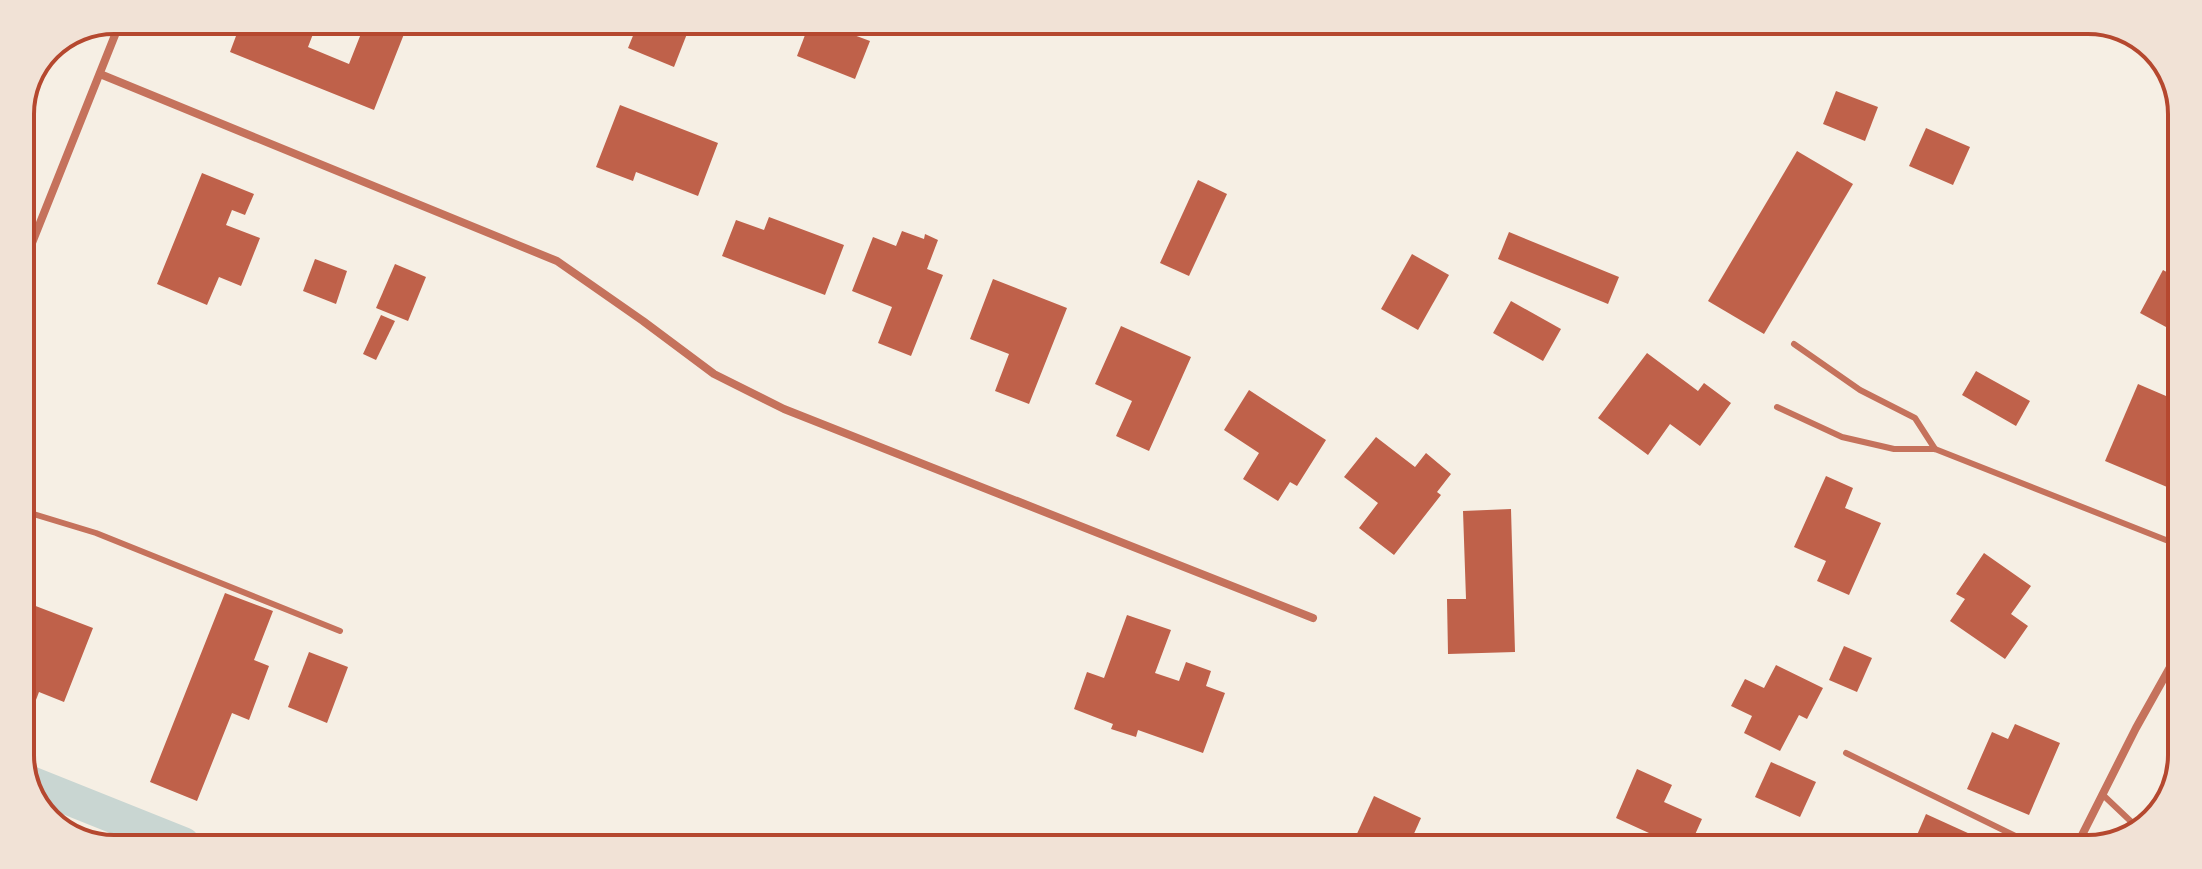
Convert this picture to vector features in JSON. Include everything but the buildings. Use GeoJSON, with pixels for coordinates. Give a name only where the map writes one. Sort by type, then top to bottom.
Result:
{"type":"FeatureCollection","features":[{"type":"Feature","properties":{"kind":"street"},"geometry":{"type":"LineString","coordinates":[[34,238],[116,34]]}},
{"type":"Feature","properties":{"kind":"street"},"geometry":{"type":"LineString","coordinates":[[100,74],[557,261],[714,374],[784,409],[1313,618]]}},
{"type":"Feature","properties":{"kind":"street"},"geometry":{"type":"LineString","coordinates":[[2082,835],[2168,672]]}},
{"type":"Feature","properties":{"kind":"lane"},"geometry":{"type":"LineString","coordinates":[[1794,344],[1860,390],[1915,418],[1935,449]]}},
{"type":"Feature","properties":{"kind":"lane"},"geometry":{"type":"LineString","coordinates":[[1777,407],[1842,437],[1894,449],[1935,449],[2168,541]]}},
{"type":"Feature","properties":{"kind":"lane"},"geometry":{"type":"LineString","coordinates":[[34,514],[96,533],[340,631]]}},
{"type":"Feature","properties":{"kind":"lane"},"geometry":{"type":"LineString","coordinates":[[1846,753],[2013,835]]}},
{"type":"Feature","properties":{"kind":"lane"},"geometry":{"type":"LineString","coordinates":[[2102,794],[2131,822]]}},
{"type":"Feature","properties":{"kind":"waterway"},"geometry":{"type":"LineString","coordinates":[[41,787],[160,835]]}}]}
